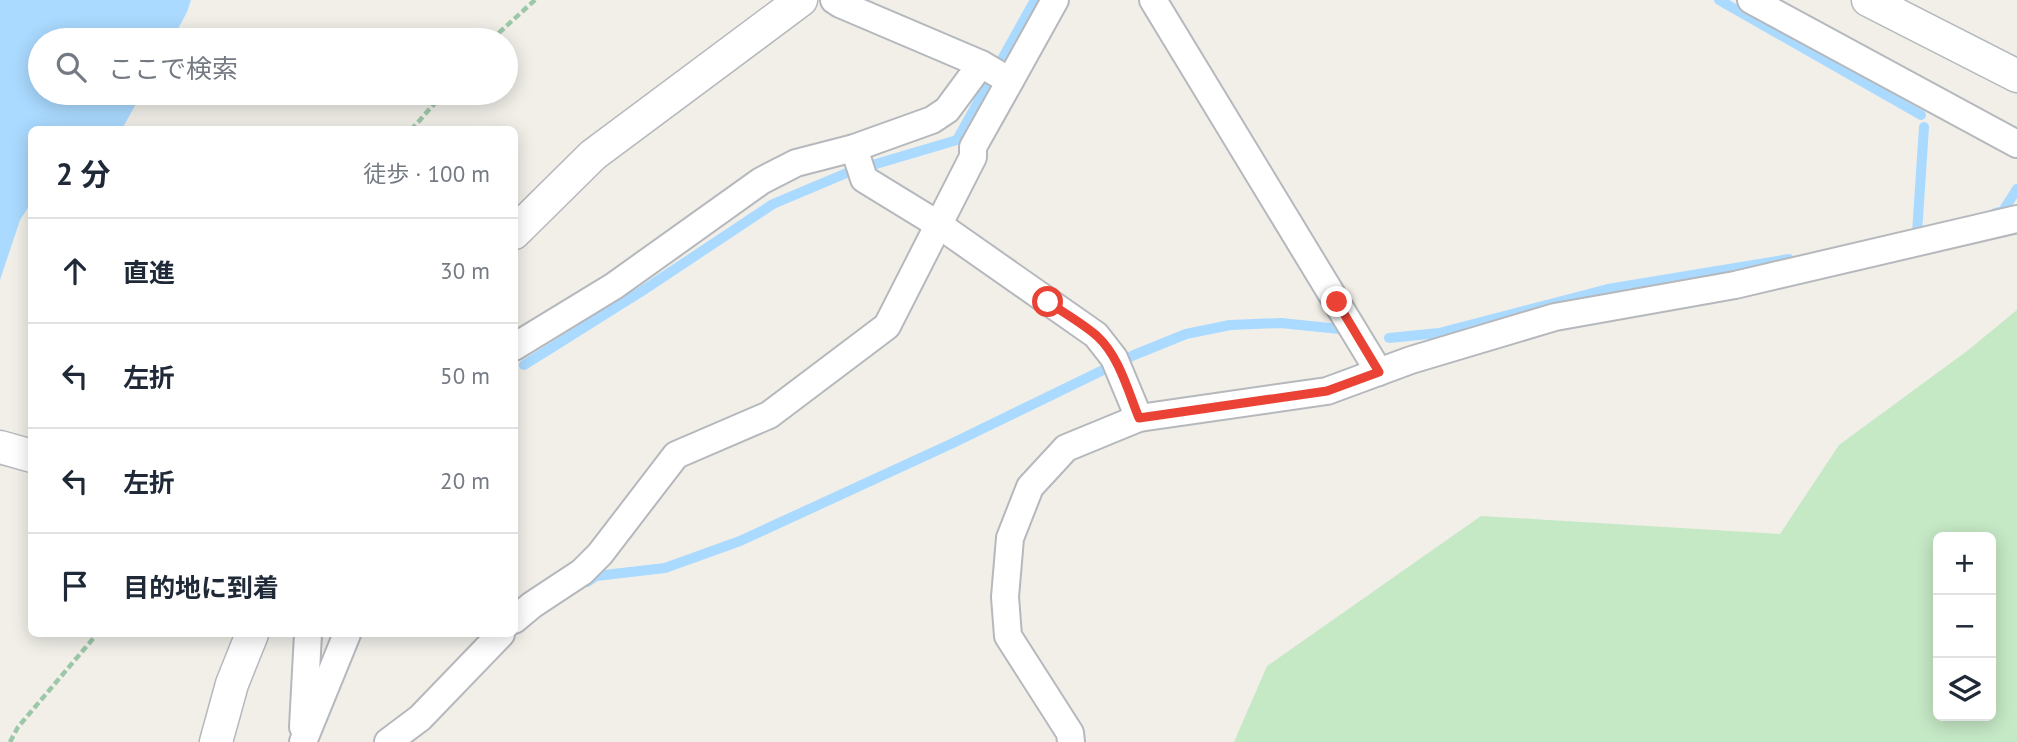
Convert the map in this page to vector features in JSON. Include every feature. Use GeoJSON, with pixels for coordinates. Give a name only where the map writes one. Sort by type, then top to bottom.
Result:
{"type":"FeatureCollection","features":[{"type":"Feature","properties":{"kind":"street"},"geometry":{"type":"LineString","coordinates":[[518,229],[593,156],[802,0]]}},
{"type":"Feature","properties":{"kind":"street"},"geometry":{"type":"LineString","coordinates":[[834,0],[995,72]]}},
{"type":"Feature","properties":{"kind":"street"},"geometry":{"type":"LineString","coordinates":[[518,345],[614,286],[761,181],[796,163],[858,161],[932,120],[995,72],[1055,0]]}},
{"type":"Feature","properties":{"kind":"street"},"geometry":{"type":"LineString","coordinates":[[1153,0],[1379,372]]}},
{"type":"Feature","properties":{"kind":"street"},"geometry":{"type":"LineString","coordinates":[[1751,0],[2017,144]]}},
{"type":"Feature","properties":{"kind":"street"},"geometry":{"type":"LineString","coordinates":[[1868,0],[2017,76]]}},
{"type":"Feature","properties":{"kind":"street"},"geometry":{"type":"LineString","coordinates":[[518,617],[582,572],[600,554],[676,455],[769,415],[887,326],[973,157],[973,147],[995,72]]}},
{"type":"Feature","properties":{"kind":"street"},"geometry":{"type":"LineString","coordinates":[[858,161],[864,179],[939,225],[1096,335],[1117,364],[1139,418]]}},
{"type":"Feature","properties":{"kind":"street"},"geometry":{"type":"LineString","coordinates":[[1072,742],[1070,733],[1008,636],[1005,597],[1010,538],[1030,487],[1066,448],[1139,418],[1327,391],[1411,360],[1555,317],[1735,285],[2017,219]]}},
{"type":"Feature","properties":{"kind":"street"},"geometry":{"type":"LineString","coordinates":[[0,447],[28,455]]}},
{"type":"Feature","properties":{"kind":"street"},"geometry":{"type":"LineString","coordinates":[[216,742],[232,684],[251,637]]}},
{"type":"Feature","properties":{"kind":"street"},"geometry":{"type":"LineString","coordinates":[[304,742],[302,715],[308,637]]}},
{"type":"Feature","properties":{"kind":"street"},"geometry":{"type":"LineString","coordinates":[[304,742],[346,637]]}},
{"type":"Feature","properties":{"kind":"street"},"geometry":{"type":"LineString","coordinates":[[388,742],[420,718],[498,637]]}},
{"type":"Feature","properties":{"kind":"path"},"geometry":{"type":"LineString","coordinates":[[504,28],[535,0]]}},
{"type":"Feature","properties":{"kind":"path"},"geometry":{"type":"LineString","coordinates":[[415,126],[433,105]]}},
{"type":"Feature","properties":{"kind":"path"},"geometry":{"type":"LineString","coordinates":[[10,742],[18,727],[94,637]]}},
{"type":"Feature","properties":{"kind":"green space"},"geometry":{"type":"Polygon","coordinates":[[[2017,310],[2017,742],[1234,742],[1267,666],[1481,516],[1780,534],[1839,445],[1967,351],[2017,310]]]}},
{"type":"Feature","properties":{"kind":"water"},"geometry":{"type":"Polygon","coordinates":[[[0,0],[191,0],[178,28],[28,28],[28,105],[135,105],[124,126],[28,126],[28,208],[20,220],[0,280],[0,0]]]}},
{"type":"Feature","properties":{"kind":"waterway"},"geometry":{"type":"LineString","coordinates":[[524,365],[773,204],[849,172],[957,140],[1035,0]]}},
{"type":"Feature","properties":{"kind":"waterway"},"geometry":{"type":"LineString","coordinates":[[1719,0],[1921,115]]}},
{"type":"Feature","properties":{"kind":"waterway"},"geometry":{"type":"LineString","coordinates":[[1917,233],[1924,127]]}},
{"type":"Feature","properties":{"kind":"waterway"},"geometry":{"type":"LineString","coordinates":[[1995,213],[2003,211],[2017,189]]}},
{"type":"Feature","properties":{"kind":"waterway"},"geometry":{"type":"LineString","coordinates":[[1389,338],[1439,333],[1608,289],[1789,259]]}},
{"type":"Feature","properties":{"kind":"waterway"},"geometry":{"type":"LineString","coordinates":[[587,582],[596,576],[665,568],[740,541],[953,443],[1134,355],[1186,334],[1230,325],[1281,323],[1339,329]]}},
{"type":"Feature","properties":{"kind":"route"},"geometry":{"type":"LineString","coordinates":[[1048,302],[1096,335],[1103,343],[1114,358],[1139,418],[1327,391],[1379,372],[1337,302]]}}]}
